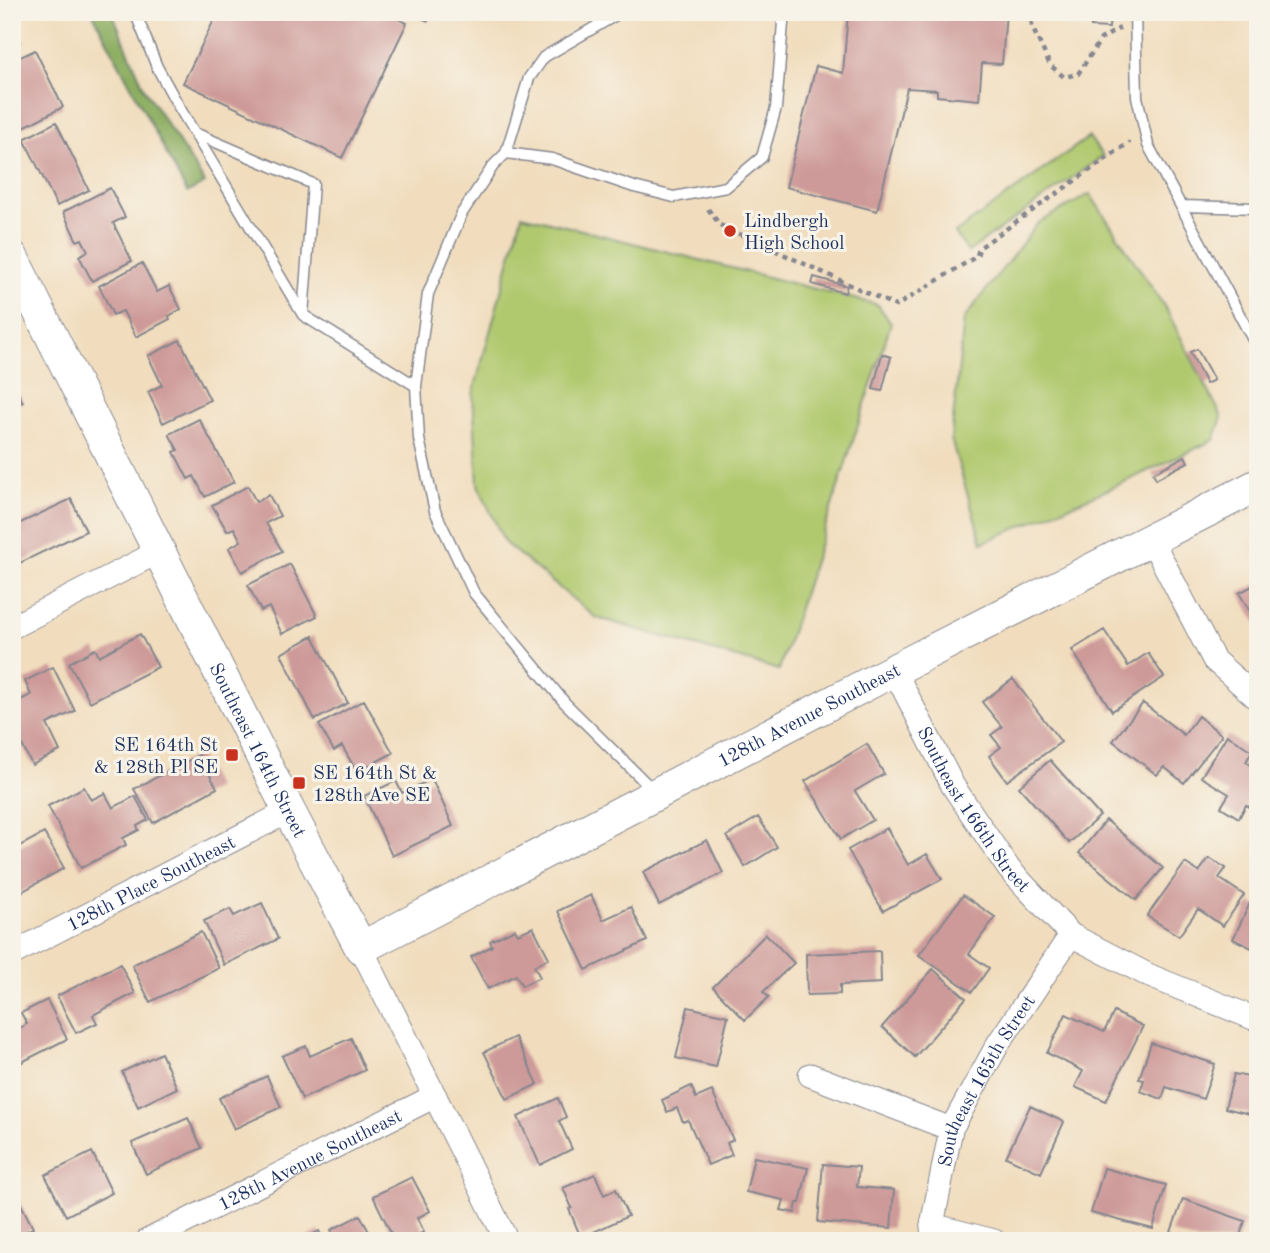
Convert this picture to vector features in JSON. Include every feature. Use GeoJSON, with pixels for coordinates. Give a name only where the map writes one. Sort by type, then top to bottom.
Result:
{"type":"FeatureCollection","features":[{"type":"Feature","properties":{"kind":"street","name":"Southeast 164th Street"},"geometry":{"type":"LineString","coordinates":[[12,257],[21,294],[160,551],[508,1241]]}},
{"type":"Feature","properties":{"kind":"street","name":"128th Avenue Southeast"},"geometry":{"type":"LineString","coordinates":[[361,948],[894,670],[1258,485]]}},
{"type":"Feature","properties":{"kind":"street"},"geometry":{"type":"LineString","coordinates":[[1152,539],[1214,660],[1258,699]]}},
{"type":"Feature","properties":{"kind":"street"},"geometry":{"type":"LineString","coordinates":[[12,628],[160,551]]}},
{"type":"Feature","properties":{"kind":"street","name":"Southeast 166th Street"},"geometry":{"type":"LineString","coordinates":[[894,670],[953,786],[1002,859],[1072,935],[1150,976],[1258,1020]]}},
{"type":"Feature","properties":{"kind":"street","name":"128th Place Southeast"},"geometry":{"type":"LineString","coordinates":[[12,954],[289,811]]}},
{"type":"Feature","properties":{"kind":"street","name":"Southeast 165th Street"},"geometry":{"type":"LineString","coordinates":[[932,1233],[951,1129],[998,1044],[1072,935]]}},
{"type":"Feature","properties":{"kind":"street"},"geometry":{"type":"LineString","coordinates":[[810,1075],[951,1129]]}},
{"type":"Feature","properties":{"kind":"street","name":"128th Avenue Southeast"},"geometry":{"type":"LineString","coordinates":[[147,1241],[435,1096]]}},
{"type":"Feature","properties":{"kind":"street"},"geometry":{"type":"LineString","coordinates":[[932,1233],[993,1241]]}},
{"type":"Feature","properties":{"kind":"lane"},"geometry":{"type":"LineString","coordinates":[[135,12],[157,67],[179,107],[303,315],[416,386]]}},
{"type":"Feature","properties":{"kind":"lane"},"geometry":{"type":"LineString","coordinates":[[621,12],[544,57],[528,78],[506,153],[493,166],[461,213],[428,293],[416,386],[419,439],[435,511],[474,593],[565,703],[657,794]]}},
{"type":"Feature","properties":{"kind":"lane"},"geometry":{"type":"LineString","coordinates":[[506,153],[552,159],[634,187],[674,197],[726,187],[762,156],[776,108],[782,12]]}},
{"type":"Feature","properties":{"kind":"lane"},"geometry":{"type":"LineString","coordinates":[[1134,16],[1137,97],[1148,145],[1258,349]]}},
{"type":"Feature","properties":{"kind":"lane"},"geometry":{"type":"LineString","coordinates":[[197,134],[313,184],[303,315]]}},
{"type":"Feature","properties":{"kind":"lane"},"geometry":{"type":"LineString","coordinates":[[1181,206],[1258,208]]}},
{"type":"Feature","properties":{"kind":"path"},"geometry":{"type":"LineString","coordinates":[[1029,12],[1033,29],[1049,65],[1064,77],[1078,74],[1101,39],[1134,16]]}},
{"type":"Feature","properties":{"kind":"path"},"geometry":{"type":"LineString","coordinates":[[702,191],[710,213],[720,225],[896,306],[977,256],[979,248],[1125,144],[1146,136]]}},
{"type":"Feature","properties":{"kind":"green space"},"geometry":{"type":"Polygon","coordinates":[[[92,12],[112,12],[145,90],[205,183],[187,193],[92,12]]]}},
{"type":"Feature","properties":{"kind":"green space"},"geometry":{"type":"Polygon","coordinates":[[[1089,137],[1103,156],[968,252],[955,233],[1089,137]]]}},
{"type":"Feature","properties":{"kind":"green space"},"geometry":{"type":"Polygon","coordinates":[[[1090,194],[1166,309],[1222,417],[1214,440],[1109,489],[982,543],[951,439],[964,319],[1038,223],[1090,194]]]}},
{"type":"Feature","properties":{"kind":"green space"},"geometry":{"type":"Polygon","coordinates":[[[522,215],[878,305],[891,323],[779,670],[595,617],[505,543],[478,485],[473,394],[522,215]]]}},
{"type":"Feature","properties":{"kind":"building"},"geometry":{"type":"Polygon","coordinates":[[[218,12],[398,12],[396,18],[407,23],[342,158],[183,83],[218,12]]]}},
{"type":"Feature","properties":{"kind":"building"},"geometry":{"type":"Polygon","coordinates":[[[408,12],[432,12],[428,21],[408,12]]]}},
{"type":"Feature","properties":{"kind":"building"},"geometry":{"type":"Polygon","coordinates":[[[848,12],[1006,12],[1002,64],[982,63],[979,100],[937,96],[937,90],[907,88],[877,211],[786,187],[816,66],[843,73],[848,12]]]}},
{"type":"Feature","properties":{"kind":"building"},"geometry":{"type":"Polygon","coordinates":[[[1092,12],[1110,12],[1109,28],[1091,27],[1092,12]]]}},
{"type":"Feature","properties":{"kind":"building"},"geometry":{"type":"Polygon","coordinates":[[[12,27],[20,42],[12,46],[12,27]]]}},
{"type":"Feature","properties":{"kind":"building"},"geometry":{"type":"Polygon","coordinates":[[[35,50],[63,107],[20,129],[12,114],[12,61],[35,50]]]}},
{"type":"Feature","properties":{"kind":"building"},"geometry":{"type":"Polygon","coordinates":[[[56,122],[89,190],[57,206],[24,139],[56,122]]]}},
{"type":"Feature","properties":{"kind":"building"},"geometry":{"type":"Polygon","coordinates":[[[110,188],[125,217],[113,223],[132,261],[92,281],[79,256],[88,251],[82,239],[77,241],[63,212],[110,188]]]}},
{"type":"Feature","properties":{"kind":"building"},"geometry":{"type":"Polygon","coordinates":[[[142,263],[157,292],[169,286],[181,309],[169,316],[170,319],[136,337],[123,311],[113,315],[99,286],[142,263]]]}},
{"type":"Feature","properties":{"kind":"building"},"geometry":{"type":"Polygon","coordinates":[[[814,277],[847,286],[845,293],[812,284],[814,277]]]}},
{"type":"Feature","properties":{"kind":"building"},"geometry":{"type":"Polygon","coordinates":[[[180,340],[210,400],[163,423],[148,392],[162,385],[148,356],[180,340]]]}},
{"type":"Feature","properties":{"kind":"building"},"geometry":{"type":"Polygon","coordinates":[[[1197,349],[1214,380],[1206,384],[1190,352],[1197,349]]]}},
{"type":"Feature","properties":{"kind":"building"},"geometry":{"type":"Polygon","coordinates":[[[882,354],[891,357],[882,391],[873,389],[882,354]]]}},
{"type":"Feature","properties":{"kind":"building"},"geometry":{"type":"Polygon","coordinates":[[[12,381],[23,402],[12,407],[12,381]]]}},
{"type":"Feature","properties":{"kind":"building"},"geometry":{"type":"Polygon","coordinates":[[[199,419],[234,482],[205,497],[194,476],[188,479],[174,452],[178,450],[169,434],[199,419]]]}},
{"type":"Feature","properties":{"kind":"building"},"geometry":{"type":"Polygon","coordinates":[[[1185,456],[1188,462],[1156,479],[1153,473],[1185,456]]]}},
{"type":"Feature","properties":{"kind":"building"},"geometry":{"type":"Polygon","coordinates":[[[248,486],[256,502],[269,495],[280,516],[266,523],[282,551],[242,572],[229,548],[241,541],[234,528],[227,531],[212,505],[248,486]]]}},
{"type":"Feature","properties":{"kind":"building"},"geometry":{"type":"Polygon","coordinates":[[[71,499],[86,531],[20,563],[12,547],[12,527],[71,499]]]}},
{"type":"Feature","properties":{"kind":"building"},"geometry":{"type":"Polygon","coordinates":[[[290,564],[317,616],[282,634],[269,607],[261,611],[248,585],[290,564]]]}},
{"type":"Feature","properties":{"kind":"building"},"geometry":{"type":"Polygon","coordinates":[[[1258,583],[1258,625],[1239,593],[1258,583]]]}},
{"type":"Feature","properties":{"kind":"building"},"geometry":{"type":"Polygon","coordinates":[[[1104,630],[1128,666],[1148,653],[1164,677],[1112,711],[1072,650],[1104,630]]]}},
{"type":"Feature","properties":{"kind":"building"},"geometry":{"type":"Polygon","coordinates":[[[140,634],[158,667],[90,702],[69,663],[95,649],[99,656],[140,634]]]}},
{"type":"Feature","properties":{"kind":"building"},"geometry":{"type":"Polygon","coordinates":[[[313,636],[348,703],[315,720],[281,654],[313,636]]]}},
{"type":"Feature","properties":{"kind":"building"},"geometry":{"type":"Polygon","coordinates":[[[53,667],[75,711],[47,724],[60,751],[32,765],[12,725],[12,704],[31,695],[25,681],[53,667]]]}},
{"type":"Feature","properties":{"kind":"building"},"geometry":{"type":"Polygon","coordinates":[[[1013,679],[1061,742],[1007,781],[989,756],[1001,747],[991,735],[1002,727],[982,702],[1013,679]]]}},
{"type":"Feature","properties":{"kind":"building"},"geometry":{"type":"Polygon","coordinates":[[[364,700],[393,753],[357,772],[342,746],[334,751],[319,725],[364,700]]]}},
{"type":"Feature","properties":{"kind":"building"},"geometry":{"type":"Polygon","coordinates":[[[1143,703],[1184,735],[1198,716],[1222,735],[1184,783],[1164,767],[1157,775],[1113,741],[1143,703]]]}},
{"type":"Feature","properties":{"kind":"building"},"geometry":{"type":"Polygon","coordinates":[[[1227,735],[1252,751],[1246,762],[1258,769],[1258,812],[1246,805],[1239,818],[1221,807],[1229,794],[1201,777],[1227,735]]]}},
{"type":"Feature","properties":{"kind":"building"},"geometry":{"type":"Polygon","coordinates":[[[867,744],[884,774],[855,791],[873,820],[841,839],[805,781],[867,744]]]}},
{"type":"Feature","properties":{"kind":"building"},"geometry":{"type":"Polygon","coordinates":[[[199,755],[217,788],[153,823],[134,789],[199,755]]]}},
{"type":"Feature","properties":{"kind":"building"},"geometry":{"type":"Polygon","coordinates":[[[1050,760],[1100,816],[1069,843],[1019,787],[1050,760]]]}},
{"type":"Feature","properties":{"kind":"building"},"geometry":{"type":"Polygon","coordinates":[[[432,779],[453,826],[392,856],[364,796],[396,781],[402,793],[432,779]]]}},
{"type":"Feature","properties":{"kind":"building"},"geometry":{"type":"Polygon","coordinates":[[[84,787],[91,800],[105,793],[113,808],[135,796],[148,820],[137,826],[139,830],[123,838],[126,845],[81,868],[48,806],[84,787]]]}},
{"type":"Feature","properties":{"kind":"building"},"geometry":{"type":"Polygon","coordinates":[[[758,817],[777,847],[745,867],[727,836],[758,817]]]}},
{"type":"Feature","properties":{"kind":"building"},"geometry":{"type":"Polygon","coordinates":[[[1106,820],[1163,868],[1136,900],[1079,853],[1106,820]]]}},
{"type":"Feature","properties":{"kind":"building"},"geometry":{"type":"Polygon","coordinates":[[[887,828],[908,865],[927,854],[942,879],[883,911],[848,850],[887,828]]]}},
{"type":"Feature","properties":{"kind":"building"},"geometry":{"type":"Polygon","coordinates":[[[44,833],[64,868],[14,896],[12,850],[44,833]]]}},
{"type":"Feature","properties":{"kind":"building"},"geometry":{"type":"Polygon","coordinates":[[[707,840],[723,873],[659,905],[643,872],[707,840]]]}},
{"type":"Feature","properties":{"kind":"building"},"geometry":{"type":"Polygon","coordinates":[[[1209,858],[1226,868],[1219,878],[1244,895],[1223,926],[1198,909],[1179,936],[1147,916],[1185,863],[1199,872],[1209,858]]]}},
{"type":"Feature","properties":{"kind":"building"},"geometry":{"type":"Polygon","coordinates":[[[591,895],[603,920],[631,907],[647,941],[586,970],[558,911],[591,895]]]}},
{"type":"Feature","properties":{"kind":"building"},"geometry":{"type":"Polygon","coordinates":[[[963,895],[995,917],[969,954],[989,968],[972,992],[919,955],[963,895]]]}},
{"type":"Feature","properties":{"kind":"building"},"geometry":{"type":"Polygon","coordinates":[[[262,903],[278,939],[224,965],[204,921],[230,909],[234,916],[262,903]]]}},
{"type":"Feature","properties":{"kind":"building"},"geometry":{"type":"Polygon","coordinates":[[[1250,903],[1258,906],[1258,951],[1233,939],[1250,903]]]}},
{"type":"Feature","properties":{"kind":"building"},"geometry":{"type":"Polygon","coordinates":[[[533,927],[549,958],[534,966],[540,977],[522,986],[516,975],[488,989],[471,957],[492,946],[490,941],[515,929],[518,934],[533,927]]]}},
{"type":"Feature","properties":{"kind":"building"},"geometry":{"type":"Polygon","coordinates":[[[201,932],[219,968],[150,1002],[132,965],[201,932]]]}},
{"type":"Feature","properties":{"kind":"building"},"geometry":{"type":"Polygon","coordinates":[[[766,934],[794,963],[763,992],[769,997],[745,1020],[713,987],[766,934]]]}},
{"type":"Feature","properties":{"kind":"building"},"geometry":{"type":"Polygon","coordinates":[[[880,951],[881,983],[840,985],[840,994],[807,995],[806,954],[880,951]]]}},
{"type":"Feature","properties":{"kind":"building"},"geometry":{"type":"Polygon","coordinates":[[[120,964],[135,993],[93,1015],[97,1023],[76,1033],[57,996],[120,964]]]}},
{"type":"Feature","properties":{"kind":"building"},"geometry":{"type":"Polygon","coordinates":[[[933,969],[966,998],[915,1057],[882,1027],[933,969]]]}},
{"type":"Feature","properties":{"kind":"building"},"geometry":{"type":"Polygon","coordinates":[[[47,1000],[67,1039],[12,1067],[12,1026],[15,1031],[27,1024],[21,1013],[47,1000]]]}},
{"type":"Feature","properties":{"kind":"building"},"geometry":{"type":"Polygon","coordinates":[[[688,1007],[728,1016],[716,1067],[676,1058],[688,1007]]]}},
{"type":"Feature","properties":{"kind":"building"},"geometry":{"type":"Polygon","coordinates":[[[1114,1012],[1143,1026],[1106,1101],[1075,1087],[1083,1071],[1047,1053],[1066,1014],[1104,1032],[1114,1012]]]}},
{"type":"Feature","properties":{"kind":"building"},"geometry":{"type":"Polygon","coordinates":[[[515,1037],[538,1084],[507,1099],[484,1052],[515,1037]]]}},
{"type":"Feature","properties":{"kind":"building"},"geometry":{"type":"Polygon","coordinates":[[[351,1038],[365,1070],[302,1099],[282,1056],[306,1046],[310,1056],[351,1038]]]}},
{"type":"Feature","properties":{"kind":"building"},"geometry":{"type":"Polygon","coordinates":[[[1151,1043],[1215,1064],[1203,1099],[1166,1087],[1162,1099],[1140,1091],[1144,1080],[1139,1079],[1151,1043]]]}},
{"type":"Feature","properties":{"kind":"building"},"geometry":{"type":"Polygon","coordinates":[[[161,1053],[177,1088],[138,1107],[122,1072],[161,1053]]]}},
{"type":"Feature","properties":{"kind":"building"},"geometry":{"type":"Polygon","coordinates":[[[1234,1074],[1258,1079],[1258,1116],[1225,1108],[1234,1074]]]}},
{"type":"Feature","properties":{"kind":"building"},"geometry":{"type":"Polygon","coordinates":[[[267,1076],[281,1107],[234,1129],[219,1098],[267,1076]]]}},
{"type":"Feature","properties":{"kind":"building"},"geometry":{"type":"Polygon","coordinates":[[[691,1086],[696,1098],[712,1091],[733,1140],[727,1143],[732,1155],[708,1165],[688,1120],[683,1122],[677,1108],[667,1112],[662,1100],[691,1086]]]}},
{"type":"Feature","properties":{"kind":"building"},"geometry":{"type":"Polygon","coordinates":[[[558,1098],[566,1117],[559,1121],[572,1149],[540,1165],[518,1117],[558,1098]]]}},
{"type":"Feature","properties":{"kind":"building"},"geometry":{"type":"Polygon","coordinates":[[[1030,1106],[1064,1122],[1041,1173],[1006,1157],[1030,1106]]]}},
{"type":"Feature","properties":{"kind":"building"},"geometry":{"type":"Polygon","coordinates":[[[188,1118],[202,1148],[146,1174],[132,1143],[188,1118]]]}},
{"type":"Feature","properties":{"kind":"building"},"geometry":{"type":"Polygon","coordinates":[[[92,1152],[112,1193],[66,1216],[45,1175],[92,1152]]]}},
{"type":"Feature","properties":{"kind":"building"},"geometry":{"type":"Polygon","coordinates":[[[754,1157],[808,1168],[795,1213],[781,1210],[784,1200],[746,1192],[754,1157]]]}},
{"type":"Feature","properties":{"kind":"building"},"geometry":{"type":"Polygon","coordinates":[[[823,1164],[859,1167],[857,1187],[894,1190],[891,1228],[818,1222],[823,1164]]]}},
{"type":"Feature","properties":{"kind":"building"},"geometry":{"type":"Polygon","coordinates":[[[1104,1168],[1166,1185],[1153,1229],[1091,1213],[1104,1168]]]}},
{"type":"Feature","properties":{"kind":"building"},"geometry":{"type":"Polygon","coordinates":[[[595,1174],[604,1195],[616,1189],[628,1216],[581,1238],[563,1188],[595,1174]]]}},
{"type":"Feature","properties":{"kind":"building"},"geometry":{"type":"Polygon","coordinates":[[[412,1177],[430,1211],[417,1218],[424,1232],[406,1241],[395,1241],[373,1196],[412,1177]]]}},
{"type":"Feature","properties":{"kind":"building"},"geometry":{"type":"Polygon","coordinates":[[[12,1186],[33,1228],[12,1238],[12,1186]]]}},
{"type":"Feature","properties":{"kind":"building"},"geometry":{"type":"Polygon","coordinates":[[[1183,1199],[1245,1221],[1238,1241],[1195,1241],[1171,1232],[1183,1199]]]}},
{"type":"Feature","properties":{"kind":"building"},"geometry":{"type":"Polygon","coordinates":[[[360,1215],[374,1241],[337,1241],[331,1230],[360,1215]]]}},
{"type":"Feature","properties":{"kind":"building"},"geometry":{"type":"Polygon","coordinates":[[[319,1231],[324,1241],[300,1241],[319,1231]]]}},
{"type":"Feature","properties":{"kind":"place","name":"Lindbergh High School"},"geometry":{"type":"Point","coordinates":[730,231]}},
{"type":"Feature","properties":{"kind":"place","name":"SE 164th St & 128th Pl SE"},"geometry":{"type":"Point","coordinates":[232,755]}},
{"type":"Feature","properties":{"kind":"place","name":"SE 164th St & 128th Ave SE"},"geometry":{"type":"Point","coordinates":[299,783]}}]}
